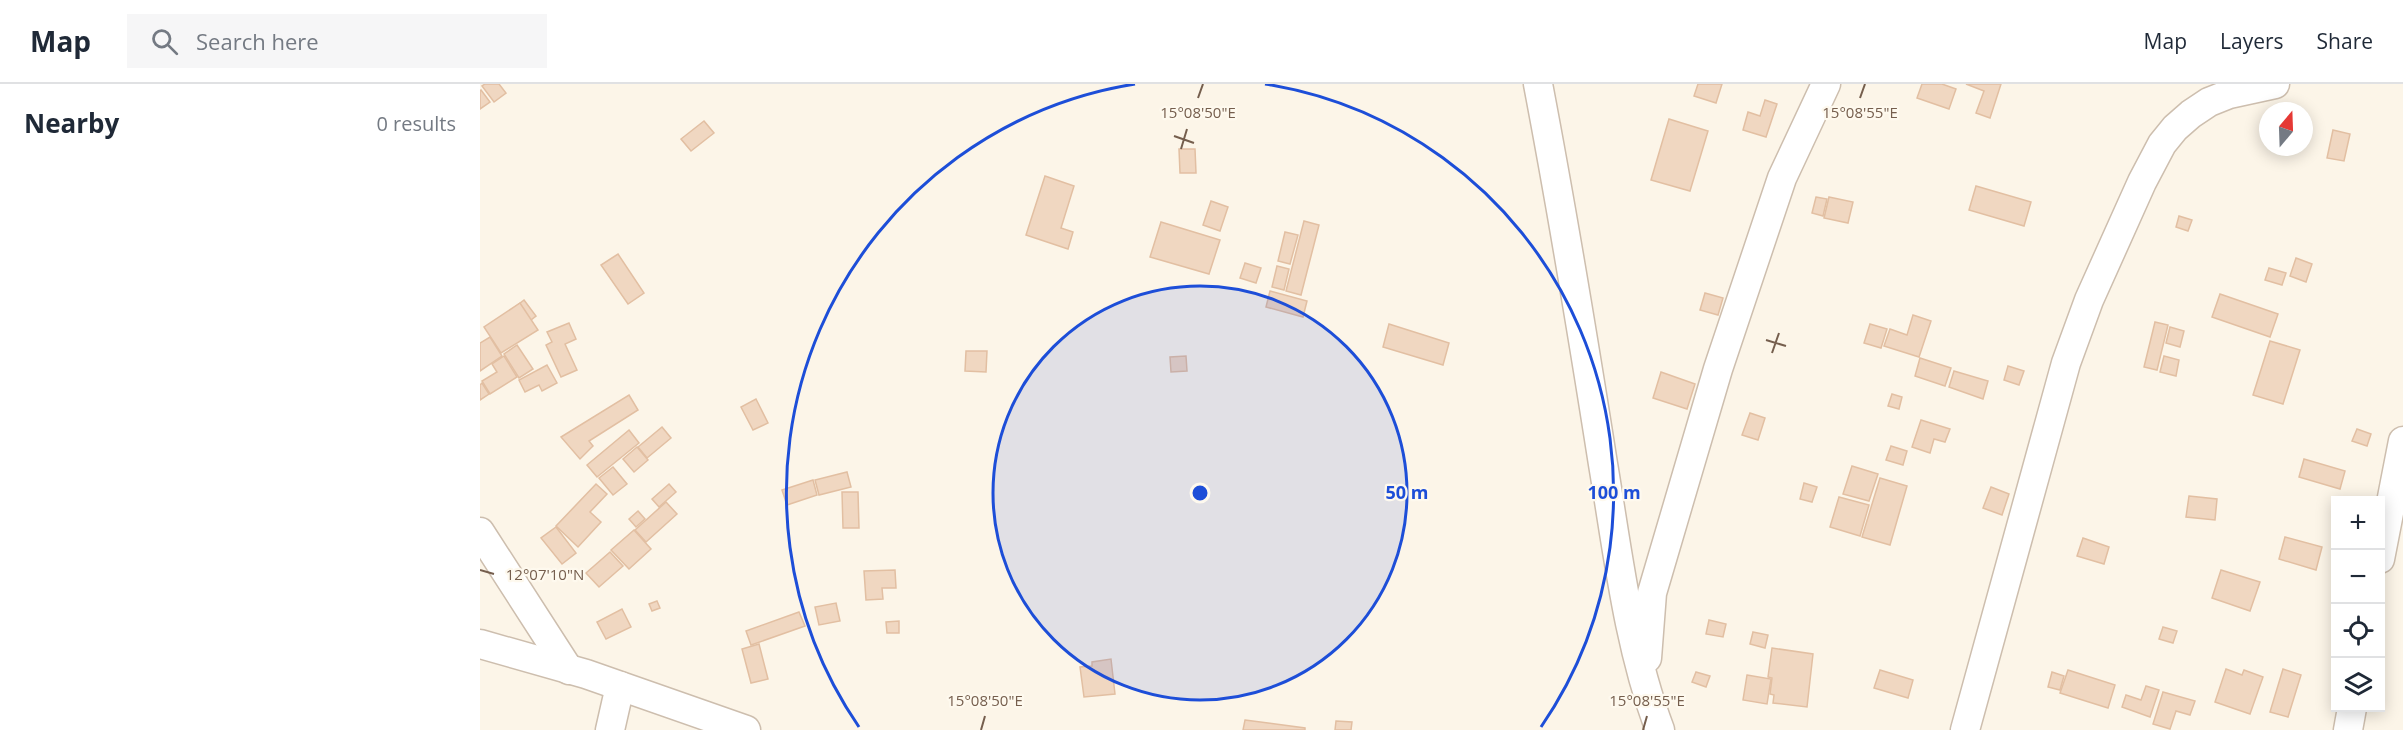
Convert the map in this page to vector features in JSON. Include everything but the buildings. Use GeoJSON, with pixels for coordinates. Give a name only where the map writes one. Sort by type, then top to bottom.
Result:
{"type":"FeatureCollection","features":[{"type":"Feature","properties":{"kind":"street"},"geometry":{"type":"LineString","coordinates":[[1538,84],[1561,202],[1627,606],[1645,690],[1660,730]]}},
{"type":"Feature","properties":{"kind":"street"},"geometry":{"type":"LineString","coordinates":[[1645,690],[1652,593],[1718,369],[1782,178],[1826,84]]}},
{"type":"Feature","properties":{"kind":"street"},"geometry":{"type":"LineString","coordinates":[[1965,730],[2066,363],[2088,300],[2142,182],[2162,144],[2191,114],[2209,102],[2229,94],[2275,84]]}},
{"type":"Feature","properties":{"kind":"street"},"geometry":{"type":"LineString","coordinates":[[2382,550],[2403,441]]}},
{"type":"Feature","properties":{"kind":"street"},"geometry":{"type":"LineString","coordinates":[[480,532],[569,670]]}},
{"type":"Feature","properties":{"kind":"street"},"geometry":{"type":"LineString","coordinates":[[480,644],[621,686],[746,730]]}},
{"type":"Feature","properties":{"kind":"street"},"geometry":{"type":"LineString","coordinates":[[609,730],[621,686]]}},
{"type":"Feature","properties":{"kind":"street"},"geometry":{"type":"LineString","coordinates":[[2348,730],[2351,712]]}}]}
